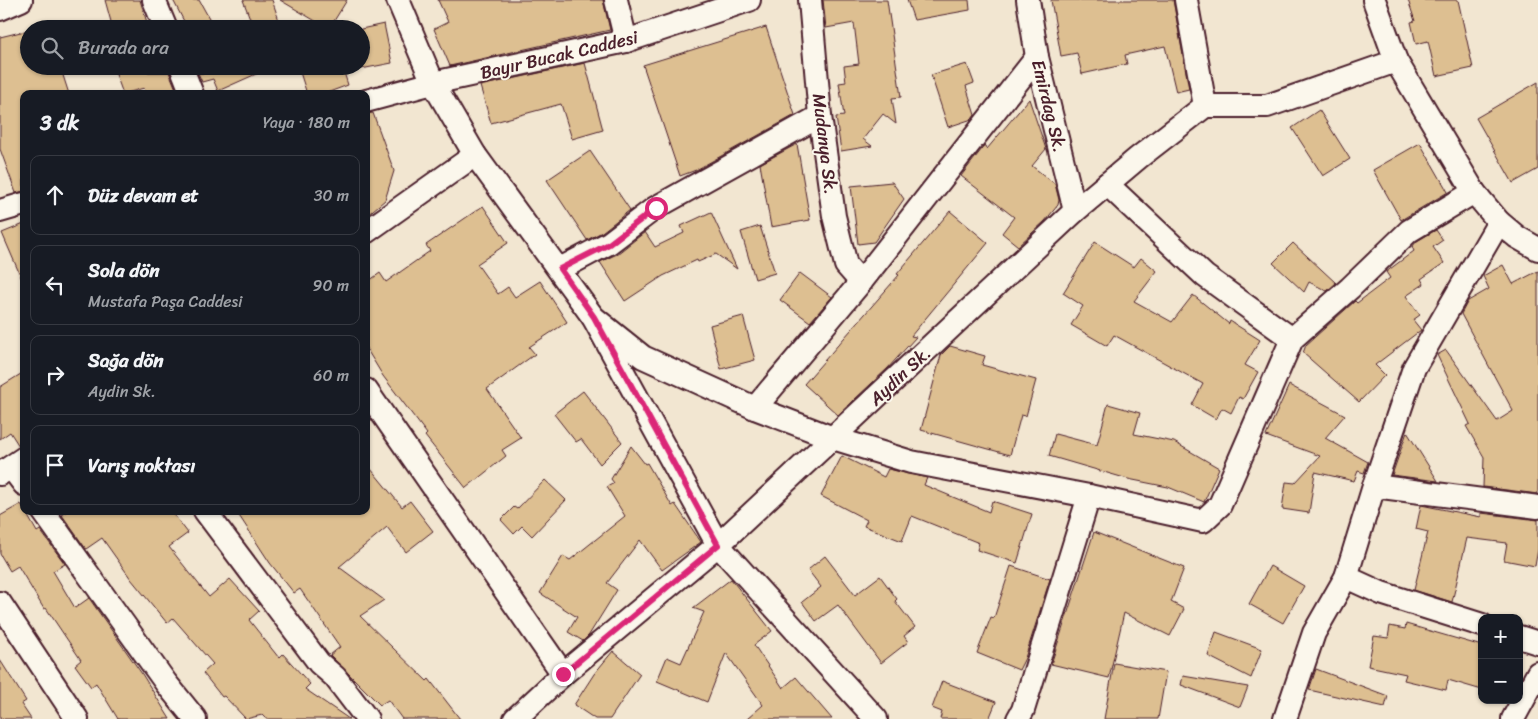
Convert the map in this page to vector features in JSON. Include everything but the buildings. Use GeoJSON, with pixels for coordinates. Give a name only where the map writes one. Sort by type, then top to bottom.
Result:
{"type":"FeatureCollection","features":[{"type":"Feature","properties":{"kind":"street"},"geometry":{"type":"LineString","coordinates":[[0,9],[21,0]]}},
{"type":"Feature","properties":{"kind":"street"},"geometry":{"type":"LineString","coordinates":[[154,0],[162,20]]}},
{"type":"Feature","properties":{"kind":"street"},"geometry":{"type":"LineString","coordinates":[[398,0],[433,83],[475,155],[594,317],[718,545],[876,719]]}},
{"type":"Feature","properties":{"kind":"street"},"geometry":{"type":"LineString","coordinates":[[616,0],[626,41]]}},
{"type":"Feature","properties":{"kind":"street","name":"Bayır Bucak Caddesi"},"geometry":{"type":"LineString","coordinates":[[370,100],[433,83],[626,41],[749,0]]}},
{"type":"Feature","properties":{"kind":"street","name":"Mudanya Sk."},"geometry":{"type":"LineString","coordinates":[[810,0],[820,116],[834,216],[846,265],[861,282]]}},
{"type":"Feature","properties":{"kind":"street","name":"Emirdag Sk."},"geometry":{"type":"LineString","coordinates":[[1028,0],[1037,57],[1076,211]]}},
{"type":"Feature","properties":{"kind":"street"},"geometry":{"type":"LineString","coordinates":[[1186,0],[1205,106],[1267,106],[1396,61]]}},
{"type":"Feature","properties":{"kind":"street"},"geometry":{"type":"LineString","coordinates":[[1374,0],[1396,61],[1474,192],[1498,222],[1517,238],[1538,249]]}},
{"type":"Feature","properties":{"kind":"street"},"geometry":{"type":"LineString","coordinates":[[755,408],[861,282],[1037,57]]}},
{"type":"Feature","properties":{"kind":"street"},"geometry":{"type":"LineString","coordinates":[[185,75],[190,90]]}},
{"type":"Feature","properties":{"kind":"street","name":"Aydin Sk."},"geometry":{"type":"LineString","coordinates":[[515,719],[563,674],[718,545],[1076,211],[1205,106]]}},
{"type":"Feature","properties":{"kind":"street"},"geometry":{"type":"LineString","coordinates":[[560,269],[609,244],[656,208],[820,116]]}},
{"type":"Feature","properties":{"kind":"street"},"geometry":{"type":"LineString","coordinates":[[370,229],[475,155]]}},
{"type":"Feature","properties":{"kind":"street"},"geometry":{"type":"LineString","coordinates":[[1107,184],[1205,276],[1292,339]]}},
{"type":"Feature","properties":{"kind":"street"},"geometry":{"type":"LineString","coordinates":[[594,317],[643,357],[755,408],[833,438],[911,462],[1089,496],[1203,521],[1220,505],[1292,339],[1350,288],[1409,231],[1474,192]]}},
{"type":"Feature","properties":{"kind":"street"},"geometry":{"type":"LineString","coordinates":[[1285,719],[1314,633],[1346,577],[1374,486],[1414,368],[1498,222]]}},
{"type":"Feature","properties":{"kind":"street"},"geometry":{"type":"LineString","coordinates":[[370,396],[563,674]]}},
{"type":"Feature","properties":{"kind":"street"},"geometry":{"type":"LineString","coordinates":[[1374,486],[1538,508]]}},
{"type":"Feature","properties":{"kind":"street"},"geometry":{"type":"LineString","coordinates":[[1018,719],[1023,710],[1089,496]]}},
{"type":"Feature","properties":{"kind":"street"},"geometry":{"type":"LineString","coordinates":[[46,515],[166,683],[195,719]]}},
{"type":"Feature","properties":{"kind":"street"},"geometry":{"type":"LineString","coordinates":[[207,515],[314,655],[335,677],[367,719]]}},
{"type":"Feature","properties":{"kind":"street"},"geometry":{"type":"LineString","coordinates":[[1346,577],[1381,593],[1478,624]]}},
{"type":"Feature","properties":{"kind":"street"},"geometry":{"type":"LineString","coordinates":[[0,603],[77,719]]}},
{"type":"Feature","properties":{"kind":"street"},"geometry":{"type":"LineString","coordinates":[[1523,638],[1538,643]]}},
{"type":"Feature","properties":{"kind":"street"},"geometry":{"type":"LineString","coordinates":[[1514,719],[1538,673]]}},
{"type":"Feature","properties":{"kind":"route"},"geometry":{"type":"LineString","coordinates":[[563,674],[718,545],[594,317],[560,269],[609,244],[656,208]]}}]}
